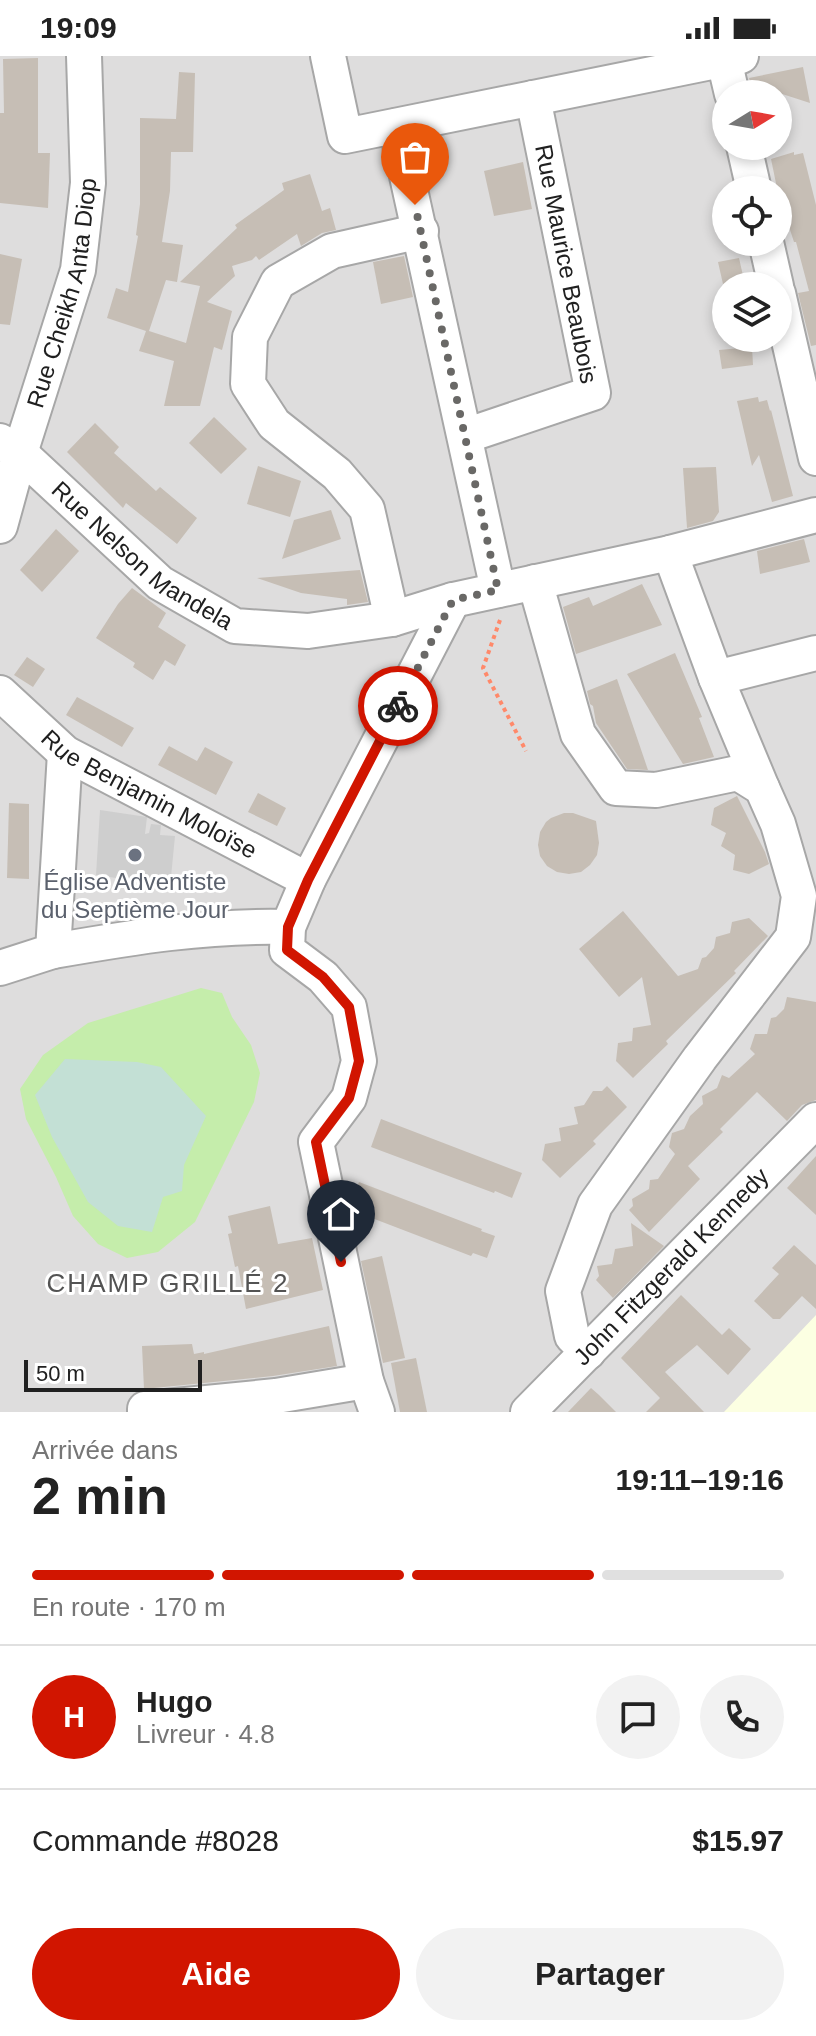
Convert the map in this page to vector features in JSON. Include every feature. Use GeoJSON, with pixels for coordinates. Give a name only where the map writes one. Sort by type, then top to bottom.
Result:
{"type":"FeatureCollection","features":[{"type":"Feature","properties":{"kind":"street","name":"Rue Cheikh Anta Diop"},"geometry":{"type":"LineString","coordinates":[[0,526],[10,447],[78,270],[88,183],[84,56]]}},
{"type":"Feature","properties":{"kind":"street"},"geometry":{"type":"LineString","coordinates":[[328,56],[345,136],[533,98],[655,64],[733,58],[732,80]]}},
{"type":"Feature","properties":{"kind":"street","name":"Rue Maurice Beaubois"},"geometry":{"type":"LineString","coordinates":[[465,436],[593,393],[533,98]]}},
{"type":"Feature","properties":{"kind":"street"},"geometry":{"type":"LineString","coordinates":[[396,126],[465,436],[515,586],[578,734],[616,788],[656,790],[738,773],[762,788]]}},
{"type":"Feature","properties":{"kind":"street"},"geometry":{"type":"LineString","coordinates":[[392,619],[367,509],[337,474],[274,424],[248,384],[250,337],[278,282],[332,251],[421,231]]}},
{"type":"Feature","properties":{"kind":"street"},"geometry":{"type":"LineString","coordinates":[[792,352],[816,458]]}},
{"type":"Feature","properties":{"kind":"street","name":"Rue Nelson Mandela"},"geometry":{"type":"LineString","coordinates":[[10,447],[160,583],[235,626],[308,631],[392,619],[453,600],[670,553],[816,515]]}},
{"type":"Feature","properties":{"kind":"street"},"geometry":{"type":"LineString","coordinates":[[588,1352],[572,1336],[563,1291],[595,1205],[700,1058],[793,937],[799,896],[778,824],[716,678],[670,553]]}},
{"type":"Feature","properties":{"kind":"street"},"geometry":{"type":"LineString","coordinates":[[145,1412],[145,1409],[276,1396],[372,1396],[316,1142],[349,1098],[359,1061],[349,1007],[323,977],[287,950],[288,927],[308,880],[453,600]]}},
{"type":"Feature","properties":{"kind":"street"},"geometry":{"type":"LineString","coordinates":[[716,678],[816,653]]}},
{"type":"Feature","properties":{"kind":"street","name":"Rue Benjamin Moloïse"},"geometry":{"type":"LineString","coordinates":[[0,693],[65,753],[308,880]]}},
{"type":"Feature","properties":{"kind":"street"},"geometry":{"type":"LineString","coordinates":[[53,951],[65,753]]}},
{"type":"Feature","properties":{"kind":"street"},"geometry":{"type":"LineString","coordinates":[[0,968],[53,951],[145,935],[247,926],[288,927]]}},
{"type":"Feature","properties":{"kind":"street","name":"John Fitzgerald Kennedy"},"geometry":{"type":"LineString","coordinates":[[528,1412],[816,1120]]}},
{"type":"Feature","properties":{"kind":"path"},"geometry":{"type":"LineString","coordinates":[[515,586],[483,668],[526,751]]}},
{"type":"Feature","properties":{"kind":"shaded area"},"geometry":{"type":"Polygon","coordinates":[[[0,56],[816,56],[816,1412],[0,1412],[0,56]]]}},
{"type":"Feature","properties":{"kind":"shaded area","name":"Église Adventiste du Septième Jour"},"geometry":{"type":"Polygon","coordinates":[[[100,810],[147,817],[145,834],[149,833],[151,824],[161,825],[160,835],[175,836],[171,877],[157,875],[156,884],[96,875],[100,810]]]}},
{"type":"Feature","properties":{"kind":"shaded area"},"geometry":{"type":"Polygon","coordinates":[[[65,1059],[137,1062],[161,1067],[206,1116],[184,1165],[182,1191],[163,1197],[152,1232],[118,1226],[88,1202],[52,1137],[35,1095],[65,1059]]]}},
{"type":"Feature","properties":{"kind":"shaded area"},"geometry":{"type":"Polygon","coordinates":[[[816,1315],[816,1412],[724,1412],[816,1315]]]}},
{"type":"Feature","properties":{"kind":"green space"},"geometry":{"type":"Polygon","coordinates":[[[201,988],[222,993],[232,1017],[251,1045],[260,1073],[254,1102],[195,1222],[158,1252],[127,1258],[98,1244],[73,1216],[26,1119],[20,1089],[43,1055],[88,1023],[201,988]]]}},
{"type":"Feature","properties":{"kind":"building"},"geometry":{"type":"Polygon","coordinates":[[[38,58],[38,153],[50,153],[48,208],[0,203],[3,59],[38,58]]]}},
{"type":"Feature","properties":{"kind":"building"},"geometry":{"type":"Polygon","coordinates":[[[803,67],[810,103],[792,97],[792,80],[749,78],[803,67]]]}},
{"type":"Feature","properties":{"kind":"building"},"geometry":{"type":"Polygon","coordinates":[[[179,72],[195,73],[193,152],[171,152],[170,191],[162,242],[183,245],[177,282],[166,280],[149,331],[186,343],[200,286],[180,282],[237,228],[235,225],[284,190],[282,183],[310,174],[322,211],[330,208],[336,230],[322,233],[301,246],[297,234],[259,260],[256,256],[232,266],[235,276],[207,302],[232,311],[222,350],[214,347],[200,406],[164,406],[174,361],[139,351],[146,331],[107,318],[116,288],[128,292],[138,236],[140,118],[176,119],[179,72]]]}},
{"type":"Feature","properties":{"kind":"building"},"geometry":{"type":"Polygon","coordinates":[[[792,153],[803,153],[816,205],[816,345],[811,346],[798,293],[809,291],[792,236],[792,176],[774,176],[771,160],[792,160],[792,153]]]}},
{"type":"Feature","properties":{"kind":"building"},"geometry":{"type":"Polygon","coordinates":[[[523,162],[532,209],[494,216],[484,171],[523,162]]]}},
{"type":"Feature","properties":{"kind":"building"},"geometry":{"type":"Polygon","coordinates":[[[0,254],[22,259],[10,325],[0,324],[0,254]]]}},
{"type":"Feature","properties":{"kind":"building"},"geometry":{"type":"Polygon","coordinates":[[[404,256],[413,297],[381,304],[373,262],[404,256]]]}},
{"type":"Feature","properties":{"kind":"building"},"geometry":{"type":"Polygon","coordinates":[[[739,258],[742,272],[720,272],[718,262],[739,258]]]}},
{"type":"Feature","properties":{"kind":"building"},"geometry":{"type":"Polygon","coordinates":[[[719,352],[752,352],[753,365],[722,369],[719,352]]]}},
{"type":"Feature","properties":{"kind":"building"},"geometry":{"type":"Polygon","coordinates":[[[758,397],[759,402],[767,400],[771,410],[793,496],[772,502],[759,455],[752,466],[737,401],[758,397]]]}},
{"type":"Feature","properties":{"kind":"building"},"geometry":{"type":"Polygon","coordinates":[[[214,417],[247,449],[221,474],[189,443],[214,417]]]}},
{"type":"Feature","properties":{"kind":"building"},"geometry":{"type":"Polygon","coordinates":[[[95,423],[119,447],[114,453],[156,491],[160,487],[197,518],[177,544],[126,503],[123,508],[67,452],[95,423]]]}},
{"type":"Feature","properties":{"kind":"building"},"geometry":{"type":"Polygon","coordinates":[[[258,466],[301,481],[290,517],[247,504],[258,466]]]}},
{"type":"Feature","properties":{"kind":"building"},"geometry":{"type":"Polygon","coordinates":[[[716,467],[719,512],[713,521],[687,528],[683,468],[716,467]]]}},
{"type":"Feature","properties":{"kind":"building"},"geometry":{"type":"Polygon","coordinates":[[[331,510],[341,539],[282,559],[294,520],[331,510]]]}},
{"type":"Feature","properties":{"kind":"building"},"geometry":{"type":"Polygon","coordinates":[[[56,529],[79,551],[42,592],[20,570],[56,529]]]}},
{"type":"Feature","properties":{"kind":"building"},"geometry":{"type":"Polygon","coordinates":[[[804,539],[810,562],[760,574],[757,551],[804,539]]]}},
{"type":"Feature","properties":{"kind":"building"},"geometry":{"type":"Polygon","coordinates":[[[360,570],[368,602],[347,605],[347,599],[301,593],[257,578],[360,570]]]}},
{"type":"Feature","properties":{"kind":"building"},"geometry":{"type":"Polygon","coordinates":[[[642,584],[662,625],[576,654],[563,607],[589,597],[593,606],[642,584]]]}},
{"type":"Feature","properties":{"kind":"building"},"geometry":{"type":"Polygon","coordinates":[[[132,588],[166,613],[158,627],[186,645],[175,666],[165,660],[153,680],[133,667],[135,663],[96,638],[132,588]]]}},
{"type":"Feature","properties":{"kind":"building"},"geometry":{"type":"Polygon","coordinates":[[[675,653],[702,717],[699,718],[714,757],[683,764],[627,674],[675,653]]]}},
{"type":"Feature","properties":{"kind":"building"},"geometry":{"type":"Polygon","coordinates":[[[27,657],[45,669],[33,687],[14,675],[27,657]]]}},
{"type":"Feature","properties":{"kind":"building"},"geometry":{"type":"Polygon","coordinates":[[[617,679],[648,770],[627,769],[596,723],[587,691],[617,679]]]}},
{"type":"Feature","properties":{"kind":"building"},"geometry":{"type":"Polygon","coordinates":[[[77,697],[134,728],[122,747],[66,715],[77,697]]]}},
{"type":"Feature","properties":{"kind":"building"},"geometry":{"type":"Polygon","coordinates":[[[169,746],[197,761],[205,747],[233,762],[216,795],[158,765],[169,746]]]}},
{"type":"Feature","properties":{"kind":"building"},"geometry":{"type":"Polygon","coordinates":[[[258,793],[286,808],[277,826],[248,812],[258,793]]]}},
{"type":"Feature","properties":{"kind":"building"},"geometry":{"type":"Polygon","coordinates":[[[737,796],[769,864],[749,874],[733,870],[735,855],[721,846],[726,833],[711,825],[714,808],[737,796]]]}},
{"type":"Feature","properties":{"kind":"building"},"geometry":{"type":"Polygon","coordinates":[[[9,803],[29,804],[29,879],[7,878],[9,803]]]}},
{"type":"Feature","properties":{"kind":"building"},"geometry":{"type":"Polygon","coordinates":[[[564,813],[596,821],[597,855],[581,872],[557,872],[547,866],[540,856],[540,832],[551,818],[564,813]]]}},
{"type":"Feature","properties":{"kind":"building"},"geometry":{"type":"Polygon","coordinates":[[[623,911],[678,976],[698,969],[702,958],[714,948],[716,937],[730,933],[732,922],[749,918],[768,936],[633,1078],[616,1061],[618,1043],[632,1041],[633,1028],[651,1025],[642,977],[619,997],[579,949],[623,911]]]}},
{"type":"Feature","properties":{"kind":"building"},"geometry":{"type":"Polygon","coordinates":[[[787,997],[816,1002],[816,1100],[802,1105],[787,1121],[757,1092],[720,1129],[723,1132],[688,1166],[700,1179],[649,1232],[629,1210],[633,1206],[632,1199],[649,1189],[650,1180],[658,1179],[675,1154],[669,1147],[672,1133],[684,1129],[690,1116],[703,1104],[702,1096],[717,1088],[722,1075],[729,1078],[755,1054],[750,1049],[755,1034],[767,1034],[771,1018],[784,1009],[787,997]]]}},
{"type":"Feature","properties":{"kind":"building"},"geometry":{"type":"Polygon","coordinates":[[[607,1086],[627,1107],[593,1141],[596,1144],[560,1178],[542,1160],[545,1144],[561,1141],[559,1128],[578,1124],[574,1107],[584,1105],[593,1091],[602,1091],[607,1086]]]}},
{"type":"Feature","properties":{"kind":"building"},"geometry":{"type":"Polygon","coordinates":[[[381,1119],[522,1173],[512,1198],[371,1147],[381,1119]]]}},
{"type":"Feature","properties":{"kind":"building"},"geometry":{"type":"Polygon","coordinates":[[[816,1156],[816,1215],[787,1188],[816,1156]]]}},
{"type":"Feature","properties":{"kind":"building"},"geometry":{"type":"Polygon","coordinates":[[[359,1182],[495,1236],[487,1258],[473,1253],[471,1256],[351,1210],[359,1182]]]}},
{"type":"Feature","properties":{"kind":"building"},"geometry":{"type":"Polygon","coordinates":[[[270,1206],[278,1244],[312,1238],[323,1290],[246,1309],[228,1234],[232,1233],[228,1216],[270,1206]]]}},
{"type":"Feature","properties":{"kind":"building"},"geometry":{"type":"Polygon","coordinates":[[[631,1223],[664,1246],[613,1298],[596,1280],[599,1276],[597,1266],[612,1264],[615,1249],[633,1246],[631,1223]]]}},
{"type":"Feature","properties":{"kind":"building"},"geometry":{"type":"Polygon","coordinates":[[[794,1245],[816,1265],[816,1309],[802,1296],[780,1319],[773,1319],[754,1301],[779,1274],[772,1268],[794,1245]]]}},
{"type":"Feature","properties":{"kind":"building"},"geometry":{"type":"Polygon","coordinates":[[[382,1256],[405,1358],[383,1363],[361,1261],[382,1256]]]}},
{"type":"Feature","properties":{"kind":"building"},"geometry":{"type":"Polygon","coordinates":[[[681,1295],[722,1335],[729,1328],[751,1349],[728,1375],[697,1345],[665,1372],[704,1412],[646,1412],[660,1398],[621,1358],[681,1295]]]}},
{"type":"Feature","properties":{"kind":"building"},"geometry":{"type":"Polygon","coordinates":[[[329,1326],[337,1366],[144,1389],[142,1346],[192,1344],[194,1354],[204,1354],[329,1326]]]}},
{"type":"Feature","properties":{"kind":"building"},"geometry":{"type":"Polygon","coordinates":[[[416,1358],[427,1412],[400,1412],[391,1363],[416,1358]]]}},
{"type":"Feature","properties":{"kind":"building"},"geometry":{"type":"Polygon","coordinates":[[[591,1388],[599,1395],[616,1412],[568,1412],[591,1388]]]}},
{"type":"Feature","properties":{"kind":"way so far"},"geometry":{"type":"LineString","coordinates":[[398,706],[453,600],[498,590],[415,205]]}},
{"type":"Feature","properties":{"kind":"place","name":"Église Adventiste du Septième Jour"},"geometry":{"type":"Point","coordinates":[135,855]}},
{"type":"Feature","properties":{"kind":"district","name":"CHAMP GRILLÉ 2"},"geometry":{"type":"Point","coordinates":[168,1283]}},
{"type":"Feature","properties":{"kind":"route"},"geometry":{"type":"LineString","coordinates":[[341,1262],[316,1142],[349,1098],[359,1061],[349,1007],[323,977],[287,950],[288,927],[308,880],[398,706]]}}]}
